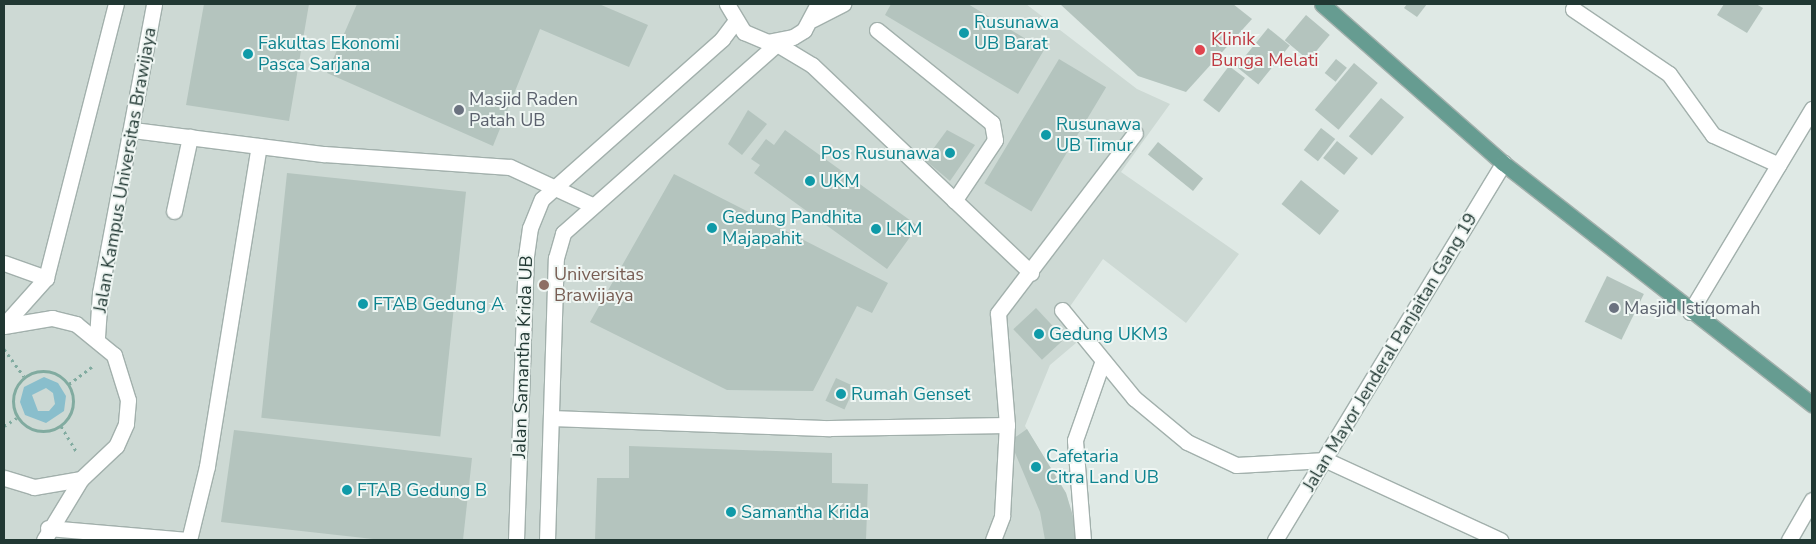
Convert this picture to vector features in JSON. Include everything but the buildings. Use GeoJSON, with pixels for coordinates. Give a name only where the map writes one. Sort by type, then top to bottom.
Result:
{"type":"FeatureCollection","features":[{"type":"Feature","properties":{"kind":"main road"},"geometry":{"type":"LineString","coordinates":[[1322,4],[1504,164],[1690,312],[1812,404]]}},
{"type":"Feature","properties":{"kind":"street"},"geometry":{"type":"LineString","coordinates":[[4,326],[46,278],[116,4]]}},
{"type":"Feature","properties":{"kind":"street","name":"Jalan Kampus Universitas Brawijaya"},"geometry":{"type":"LineString","coordinates":[[97,337],[100,293],[133,130],[154,4]]}},
{"type":"Feature","properties":{"kind":"street"},"geometry":{"type":"LineString","coordinates":[[728,4],[735,22],[754,38],[778,43],[812,65],[1031,273]]}},
{"type":"Feature","properties":{"kind":"street"},"geometry":{"type":"LineString","coordinates":[[813,19],[818,4]]}},
{"type":"Feature","properties":{"kind":"street","name":"Jalan Samantha Krida UB"},"geometry":{"type":"LineString","coordinates":[[547,540],[556,258],[563,233],[592,205],[778,43],[799,33],[813,19],[843,4]]}},
{"type":"Feature","properties":{"kind":"street"},"geometry":{"type":"LineString","coordinates":[[1573,9],[1668,74],[1713,135],[1780,165]]}},
{"type":"Feature","properties":{"kind":"street","name":"Jalan Samantha Krida UB"},"geometry":{"type":"LineString","coordinates":[[516,540],[526,256],[530,228],[542,198],[554,184],[722,38],[735,22]]}},
{"type":"Feature","properties":{"kind":"street"},"geometry":{"type":"LineString","coordinates":[[877,30],[992,123],[995,140],[954,201]]}},
{"type":"Feature","properties":{"kind":"street"},"geometry":{"type":"LineString","coordinates":[[1690,312],[1812,109]]}},
{"type":"Feature","properties":{"kind":"street"},"geometry":{"type":"LineString","coordinates":[[133,130],[259,146],[510,167],[554,184],[592,205]]}},
{"type":"Feature","properties":{"kind":"street"},"geometry":{"type":"LineString","coordinates":[[993,540],[1002,516],[1007,425],[998,313],[1031,273],[1135,133]]}},
{"type":"Feature","properties":{"kind":"street"},"geometry":{"type":"LineString","coordinates":[[174,211],[190,136]]}},
{"type":"Feature","properties":{"kind":"street"},"geometry":{"type":"LineString","coordinates":[[46,534],[188,540],[207,466],[259,146]]}},
{"type":"Feature","properties":{"kind":"street","name":"Jalan Mayor Jenderal Panjaitan Gang 19"},"geometry":{"type":"LineString","coordinates":[[1275,540],[1326,460],[1444,258],[1504,164]]}},
{"type":"Feature","properties":{"kind":"street"},"geometry":{"type":"LineString","coordinates":[[4,263],[46,278]]}},
{"type":"Feature","properties":{"kind":"street"},"geometry":{"type":"LineString","coordinates":[[1062,310],[1102,363],[1134,398],[1187,442],[1236,465],[1326,460],[1500,540]]}},
{"type":"Feature","properties":{"kind":"street"},"geometry":{"type":"LineString","coordinates":[[4,326],[52,318],[76,324],[97,337],[114,355],[124,376],[126,424],[106,459],[81,479],[46,534]]}},
{"type":"Feature","properties":{"kind":"street"},"geometry":{"type":"LineString","coordinates":[[1083,540],[1075,440],[1102,363]]}},
{"type":"Feature","properties":{"kind":"street"},"geometry":{"type":"LineString","coordinates":[[550,418],[830,428],[1007,425]]}},
{"type":"Feature","properties":{"kind":"street"},"geometry":{"type":"LineString","coordinates":[[4,478],[34,487],[58,486],[81,479]]}},
{"type":"Feature","properties":{"kind":"street"},"geometry":{"type":"LineString","coordinates":[[1789,540],[1795,525],[1812,500]]}},
{"type":"Feature","properties":{"kind":"path"},"geometry":{"type":"LineString","coordinates":[[4,349],[24,377]]}},
{"type":"Feature","properties":{"kind":"path"},"geometry":{"type":"LineString","coordinates":[[93,356],[102,368]]}},
{"type":"Feature","properties":{"kind":"path"},"geometry":{"type":"LineString","coordinates":[[68,384],[98,361]]}},
{"type":"Feature","properties":{"kind":"path"},"geometry":{"type":"LineString","coordinates":[[43,370],[68,384],[74,402],[61,426],[33,430],[17,418],[12,401],[24,377],[43,370]]}},
{"type":"Feature","properties":{"kind":"path"},"geometry":{"type":"LineString","coordinates":[[4,426],[17,418]]}},
{"type":"Feature","properties":{"kind":"path"},"geometry":{"type":"LineString","coordinates":[[61,426],[82,460]]}},
{"type":"Feature","properties":{"kind":"shaded area","name":"Universitas Brawijaya"},"geometry":{"type":"Polygon","coordinates":[[[4,4],[1026,4],[1137,89],[1170,104],[1121,172],[1239,254],[1186,323],[1103,259],[1062,318],[1076,343],[1050,365],[1025,426],[1066,493],[1080,540],[4,540],[4,4]]]}},
{"type":"Feature","properties":{"kind":"water"},"geometry":{"type":"Polygon","coordinates":[[[44,377],[58,383],[66,396],[64,411],[46,423],[25,415],[20,402],[24,387],[44,377]],[[46,388],[32,395],[38,411],[49,411],[55,404],[53,393],[46,388]]]}},
{"type":"Feature","properties":{"kind":"place","name":"Rusunawa UB Barat"},"geometry":{"type":"Point","coordinates":[964,33]}},
{"type":"Feature","properties":{"kind":"place","name":"Klinik Bunga Melati"},"geometry":{"type":"Point","coordinates":[1200,50]}},
{"type":"Feature","properties":{"kind":"place","name":"Fakultas Ekonomi Pasca Sarjana"},"geometry":{"type":"Point","coordinates":[248,54]}},
{"type":"Feature","properties":{"kind":"place","name":"Masjid Raden Patah UB"},"geometry":{"type":"Point","coordinates":[459,110]}},
{"type":"Feature","properties":{"kind":"place","name":"Rusunawa UB Timur"},"geometry":{"type":"Point","coordinates":[1046,135]}},
{"type":"Feature","properties":{"kind":"place","name":"Pos Rusunawa"},"geometry":{"type":"Point","coordinates":[950,153]}},
{"type":"Feature","properties":{"kind":"place","name":"UKM"},"geometry":{"type":"Point","coordinates":[810,181]}},
{"type":"Feature","properties":{"kind":"place","name":"Gedung Pandhita Majapahit"},"geometry":{"type":"Point","coordinates":[712,228]}},
{"type":"Feature","properties":{"kind":"place","name":"LKM"},"geometry":{"type":"Point","coordinates":[876,229]}},
{"type":"Feature","properties":{"kind":"place","name":"Universitas Brawijaya"},"geometry":{"type":"Point","coordinates":[544,285]}},
{"type":"Feature","properties":{"kind":"place","name":"FTAB Gedung A"},"geometry":{"type":"Point","coordinates":[363,304]}},
{"type":"Feature","properties":{"kind":"place","name":"Masjid Istiqomah"},"geometry":{"type":"Point","coordinates":[1614,308]}},
{"type":"Feature","properties":{"kind":"place","name":"Gedung UKM3"},"geometry":{"type":"Point","coordinates":[1039,334]}},
{"type":"Feature","properties":{"kind":"place","name":"Rumah Genset"},"geometry":{"type":"Point","coordinates":[841,394]}},
{"type":"Feature","properties":{"kind":"place","name":"Cafetaria Citra Land UB"},"geometry":{"type":"Point","coordinates":[1036,467]}},
{"type":"Feature","properties":{"kind":"place","name":"FTAB Gedung B"},"geometry":{"type":"Point","coordinates":[347,490]}},
{"type":"Feature","properties":{"kind":"place","name":"Samantha Krida"},"geometry":{"type":"Point","coordinates":[731,512]}}]}
